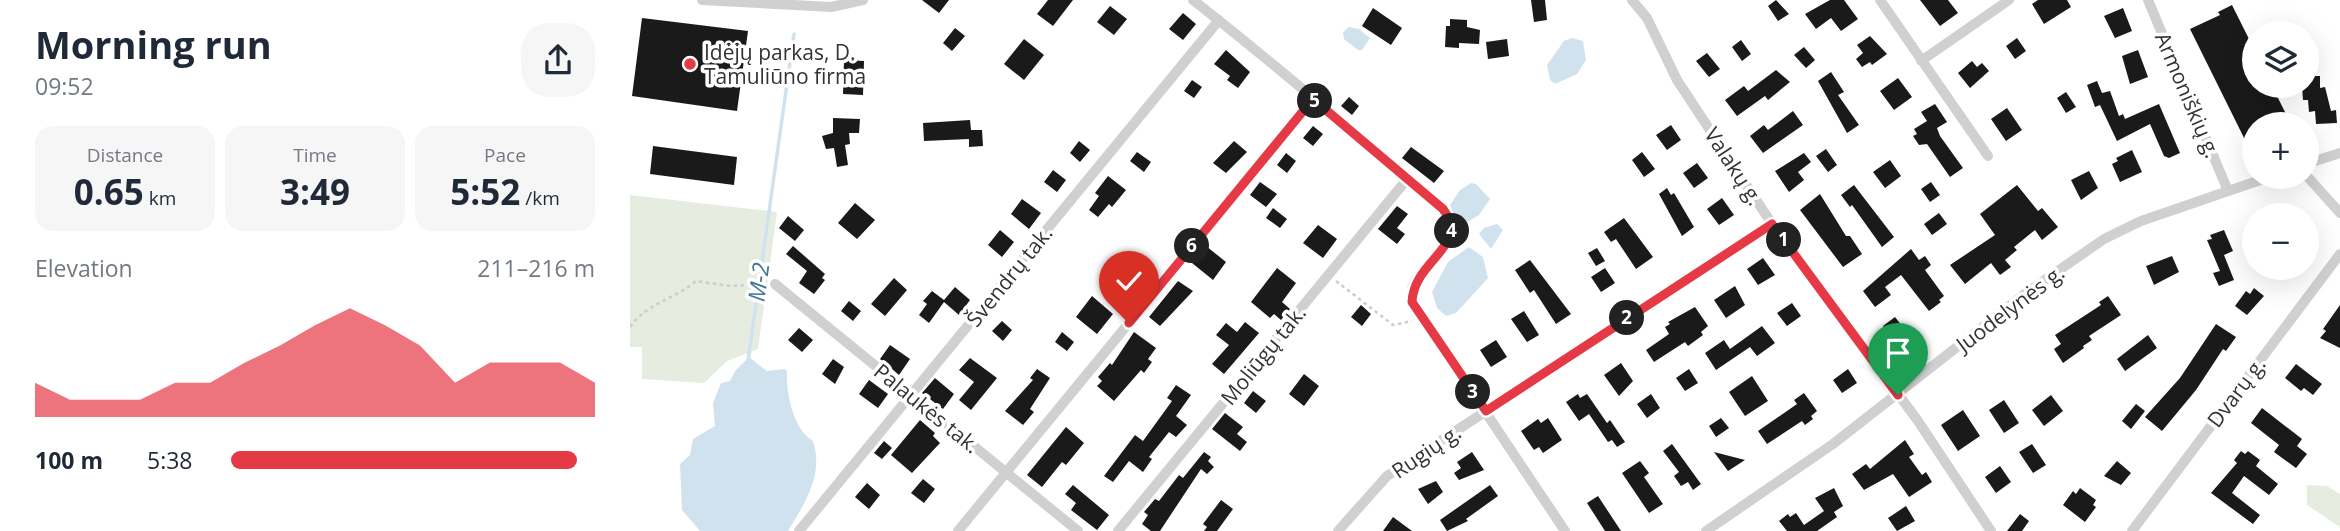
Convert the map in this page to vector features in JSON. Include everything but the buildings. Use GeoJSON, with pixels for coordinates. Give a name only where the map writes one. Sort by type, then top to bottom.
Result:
{"type":"FeatureCollection","features":[{"type":"Feature","properties":{"kind":"street"},"geometry":{"type":"LineString","coordinates":[[702,0],[831,7],[863,0]]}},
{"type":"Feature","properties":{"kind":"street"},"geometry":{"type":"LineString","coordinates":[[1193,0],[1443,209],[1452,222],[1452,235],[1413,286],[1412,302],[1565,531]]}},
{"type":"Feature","properties":{"kind":"street","name":"Valakų g."},"geometry":{"type":"LineString","coordinates":[[1632,0],[1647,18],[1677,80],[1772,224],[1898,395],[1991,531]]}},
{"type":"Feature","properties":{"kind":"street"},"geometry":{"type":"LineString","coordinates":[[1880,0],[1988,156]]}},
{"type":"Feature","properties":{"kind":"street"},"geometry":{"type":"LineString","coordinates":[[1922,61],[2009,0]]}},
{"type":"Feature","properties":{"kind":"street","name":"Armoniškių g."},"geometry":{"type":"LineString","coordinates":[[2148,0],[2228,191]]}},
{"type":"Feature","properties":{"kind":"street","name":"Švendrų tak."},"geometry":{"type":"LineString","coordinates":[[799,531],[1219,20]]}},
{"type":"Feature","properties":{"kind":"street"},"geometry":{"type":"LineString","coordinates":[[958,531],[1313,99]]}},
{"type":"Feature","properties":{"kind":"street"},"geometry":{"type":"LineString","coordinates":[[2319,160],[2340,153]]}},
{"type":"Feature","properties":{"kind":"street","name":"Moliūgų tak."},"geometry":{"type":"LineString","coordinates":[[1118,531],[1408,178]]}},
{"type":"Feature","properties":{"kind":"street","name":"Juodelynės g."},"geometry":{"type":"LineString","coordinates":[[1706,531],[1898,395],[2026,293],[2104,239],[2141,221],[2242,186]]}},
{"type":"Feature","properties":{"kind":"street"},"geometry":{"type":"LineString","coordinates":[[2319,189],[2340,213]]}},
{"type":"Feature","properties":{"kind":"street","name":"Rugių g."},"geometry":{"type":"LineString","coordinates":[[1338,531],[1387,476],[1772,224]]}},
{"type":"Feature","properties":{"kind":"street","name":"Dvarų g."},"geometry":{"type":"LineString","coordinates":[[2132,531],[2340,254]]}},
{"type":"Feature","properties":{"kind":"street","name":"Palaukės tak."},"geometry":{"type":"LineString","coordinates":[[775,284],[1078,531]]}},
{"type":"Feature","properties":{"kind":"path"},"geometry":{"type":"LineString","coordinates":[[1328,275],[1393,325],[1423,318]]}},
{"type":"Feature","properties":{"kind":"path"},"geometry":{"type":"LineString","coordinates":[[630,327],[654,304],[686,289],[696,281],[730,286],[763,284]]}},
{"type":"Feature","properties":{"kind":"shaded area"},"geometry":{"type":"Polygon","coordinates":[[[630,195],[777,212],[758,349],[727,361],[704,383],[642,379],[642,347],[630,347],[630,195]]]}},
{"type":"Feature","properties":{"kind":"shaded area"},"geometry":{"type":"Polygon","coordinates":[[[2307,485],[2327,486],[2340,494],[2340,527],[2307,505],[2307,485]]]}},
{"type":"Feature","properties":{"kind":"water"},"geometry":{"type":"Polygon","coordinates":[[[1349,27],[1359,29],[1370,38],[1362,50],[1344,39],[1343,32],[1349,27]]]}},
{"type":"Feature","properties":{"kind":"water"},"geometry":{"type":"Polygon","coordinates":[[[1572,38],[1583,41],[1586,60],[1577,74],[1555,84],[1550,80],[1547,65],[1564,41],[1572,38]]]}},
{"type":"Feature","properties":{"kind":"water"},"geometry":{"type":"Polygon","coordinates":[[[1471,183],[1476,184],[1490,199],[1479,215],[1466,223],[1456,218],[1450,205],[1460,190],[1471,183]]]}},
{"type":"Feature","properties":{"kind":"water"},"geometry":{"type":"Polygon","coordinates":[[[1497,224],[1503,230],[1491,249],[1479,234],[1484,228],[1497,224]]]}},
{"type":"Feature","properties":{"kind":"water"},"geometry":{"type":"Polygon","coordinates":[[[1469,247],[1483,257],[1488,278],[1456,313],[1446,316],[1437,308],[1432,292],[1448,262],[1469,247]]]}},
{"type":"Feature","properties":{"kind":"water"},"geometry":{"type":"Polygon","coordinates":[[[749,357],[767,371],[787,371],[792,410],[800,428],[813,441],[816,453],[811,488],[788,531],[700,531],[682,510],[680,464],[690,455],[693,439],[715,426],[713,403],[721,383],[730,381],[735,371],[749,357]]]}},
{"type":"Feature","properties":{"kind":"waterway","name":"M-2"},"geometry":{"type":"LineString","coordinates":[[748,361],[794,34]]}},
{"type":"Feature","properties":{"kind":"place","name":"Idėjų parkas, D. Tamuliūno firma"},"geometry":{"type":"Point","coordinates":[690,64]}},
{"type":"Feature","properties":{"kind":"route"},"geometry":{"type":"LineString","coordinates":[[1129,323],[1313,99],[1408,178],[1443,209],[1452,222],[1452,235],[1413,286],[1412,302],[1486,411],[1772,224],[1898,395]]}}]}
